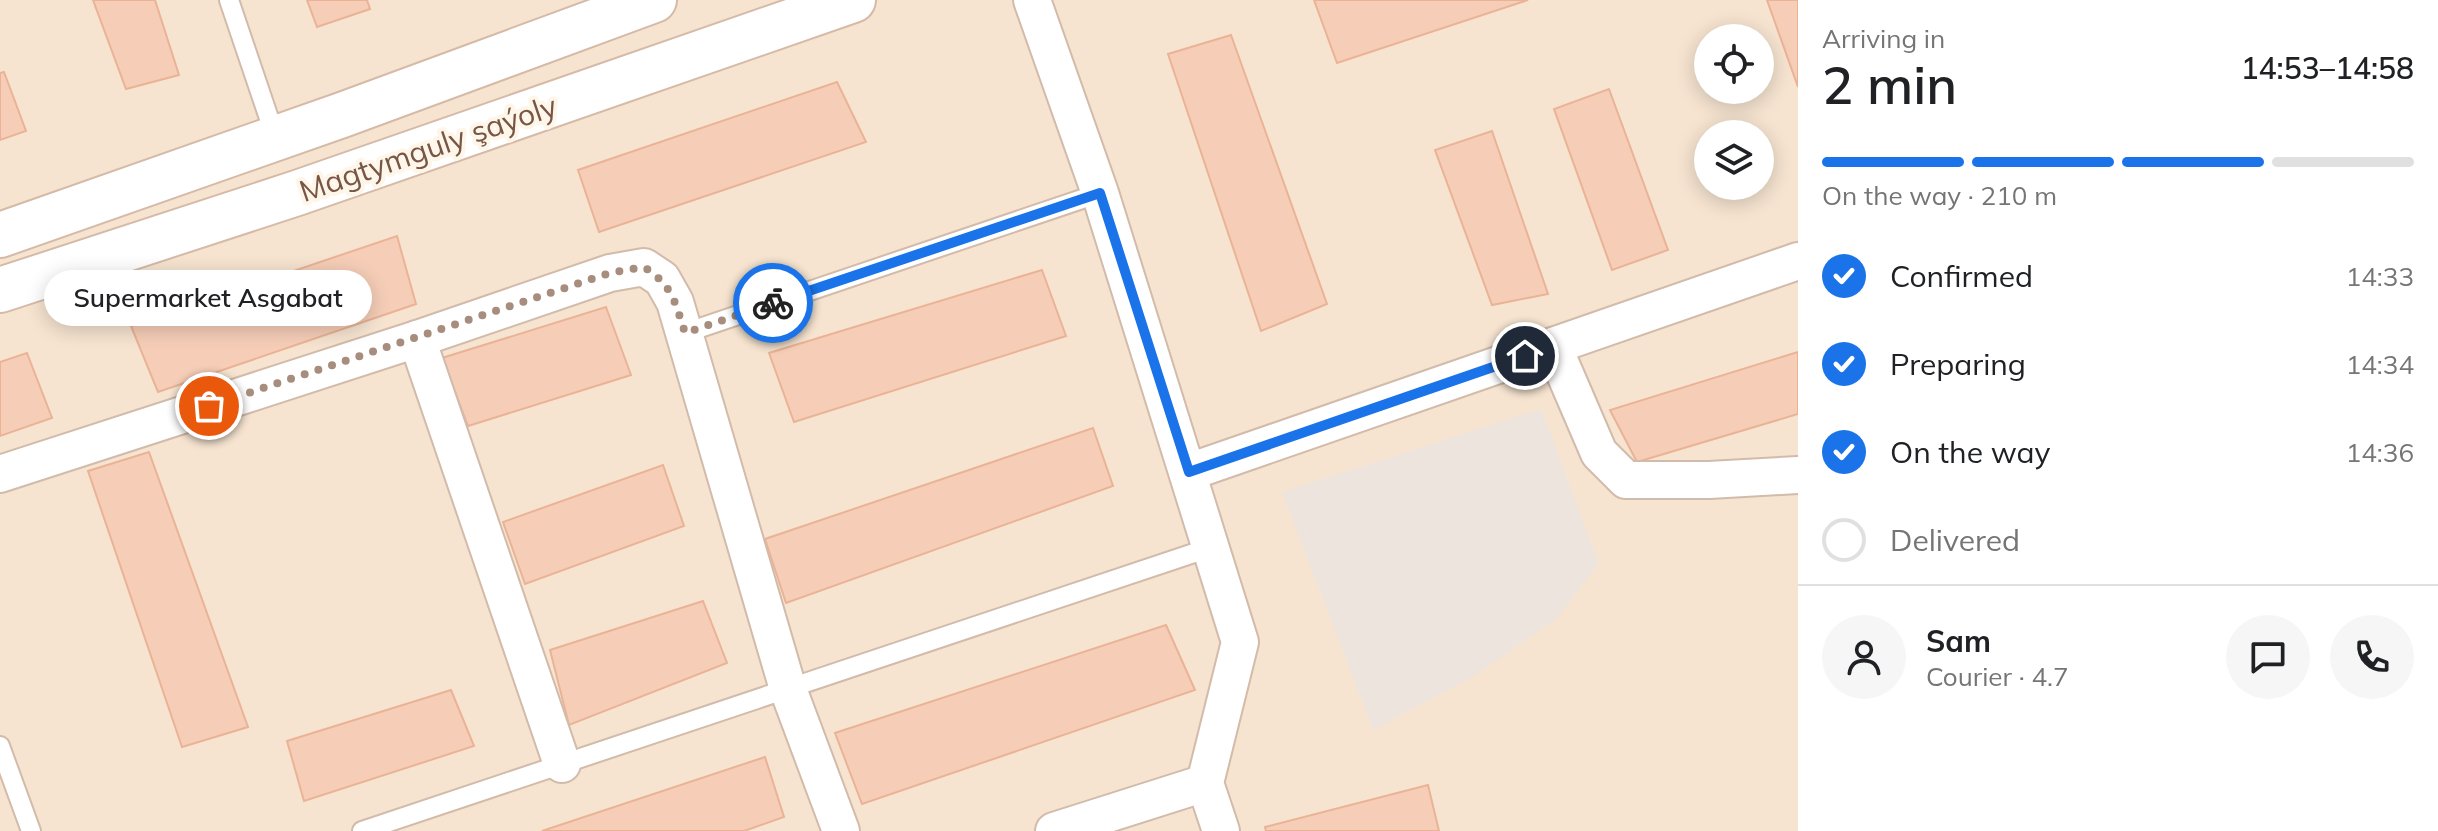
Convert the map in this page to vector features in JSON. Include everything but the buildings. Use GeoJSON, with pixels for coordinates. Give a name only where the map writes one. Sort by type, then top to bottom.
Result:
{"type":"FeatureCollection","features":[{"type":"Feature","properties":{"kind":"street","name":"Magtymguly şaýoly"},"geometry":{"type":"LineString","coordinates":[[0,290],[297,193],[853,0]]}},
{"type":"Feature","properties":{"kind":"street"},"geometry":{"type":"LineString","coordinates":[[1032,0],[1100,193],[1240,642],[1205,783],[1221,831]]}},
{"type":"Feature","properties":{"kind":"street","name":"Magtymguly şaýoly"},"geometry":{"type":"LineString","coordinates":[[0,235],[276,139],[639,2]]}},
{"type":"Feature","properties":{"kind":"street"},"geometry":{"type":"LineString","coordinates":[[1189,472],[1798,261]]}},
{"type":"Feature","properties":{"kind":"street"},"geometry":{"type":"LineString","coordinates":[[0,474],[610,273],[644,267],[662,279],[675,302],[788,689],[841,831]]}},
{"type":"Feature","properties":{"kind":"street"},"geometry":{"type":"LineString","coordinates":[[417,339],[562,764]]}},
{"type":"Feature","properties":{"kind":"street"},"geometry":{"type":"LineString","coordinates":[[1553,346],[1599,453],[1626,480],[1709,480],[1798,475]]}},
{"type":"Feature","properties":{"kind":"street"},"geometry":{"type":"LineString","coordinates":[[1054,831],[1205,783]]}},
{"type":"Feature","properties":{"kind":"lane"},"geometry":{"type":"LineString","coordinates":[[229,0],[276,139]]}},
{"type":"Feature","properties":{"kind":"lane"},"geometry":{"type":"LineString","coordinates":[[685,333],[1100,193]]}},
{"type":"Feature","properties":{"kind":"lane"},"geometry":{"type":"LineString","coordinates":[[362,831],[1212,547]]}},
{"type":"Feature","properties":{"kind":"lane"},"geometry":{"type":"LineString","coordinates":[[0,746],[31,831]]}},
{"type":"Feature","properties":{"kind":"shaded area"},"geometry":{"type":"Polygon","coordinates":[[[0,0],[1798,0],[1798,831],[0,831],[0,0]]]}},
{"type":"Feature","properties":{"kind":"shaded area"},"geometry":{"type":"Polygon","coordinates":[[[1541,409],[1599,563],[1556,619],[1472,677],[1373,730],[1282,492],[1541,409]]]}},
{"type":"Feature","properties":{"kind":"way so far"},"geometry":{"type":"LineString","coordinates":[[209,406],[610,273],[644,267],[662,279],[675,302],[685,333],[773,303]]}},
{"type":"Feature","properties":{"kind":"place","name":"Supermarket Asgabat"},"geometry":{"type":"Point","coordinates":[209,406]}},
{"type":"Feature","properties":{"kind":"route"},"geometry":{"type":"LineString","coordinates":[[773,303],[1100,193],[1189,472],[1525,356]]}}]}
